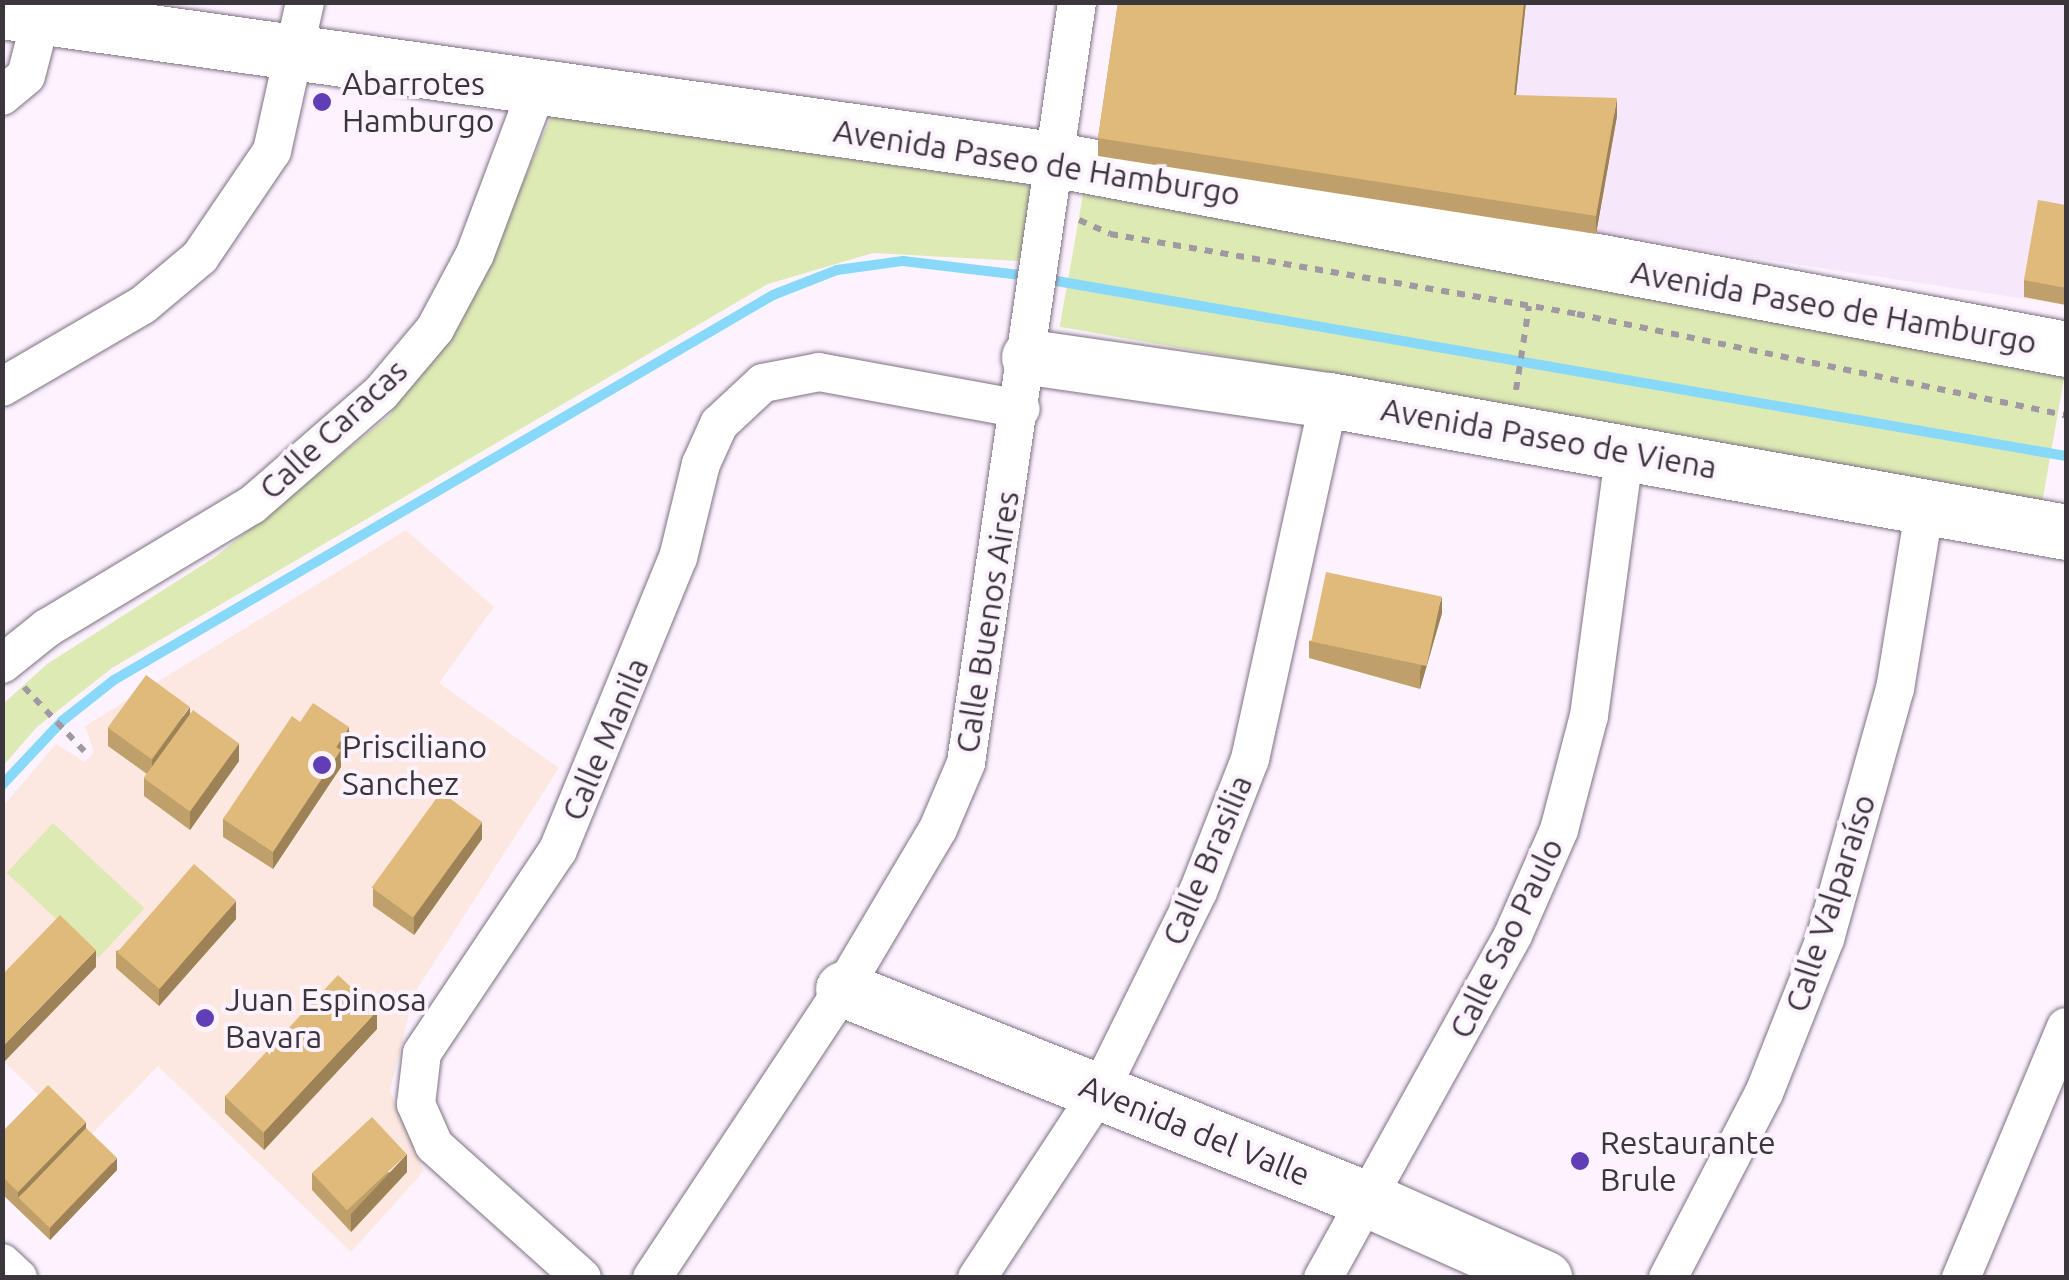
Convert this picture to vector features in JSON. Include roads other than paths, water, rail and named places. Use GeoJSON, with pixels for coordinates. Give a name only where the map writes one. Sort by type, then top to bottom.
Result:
{"type":"FeatureCollection","features":[{"type":"Feature","properties":{"kind":"street","name":"Calle Buenos Aires"},"geometry":{"type":"LineString","coordinates":[[652,1278],[844,990],[938,829],[966,763],[1077,2]]}},
{"type":"Feature","properties":{"kind":"street","name":"Avenida Paseo de Hamburgo"},"geometry":{"type":"LineString","coordinates":[[22,14],[301,26],[538,86],[1048,198],[2066,348]]}},
{"type":"Feature","properties":{"kind":"street"},"geometry":{"type":"LineString","coordinates":[[2,96],[26,76],[22,14]]}},
{"type":"Feature","properties":{"kind":"street"},"geometry":{"type":"LineString","coordinates":[[2,387],[142,304],[200,257],[272,151],[301,26]]}},
{"type":"Feature","properties":{"kind":"street","name":"Calle Caracas"},"geometry":{"type":"LineString","coordinates":[[9,671],[48,628],[280,485],[382,393],[434,329],[475,254],[538,86]]}},
{"type":"Feature","properties":{"kind":"street","name":"Avenida Paseo de Viena"},"geometry":{"type":"LineString","coordinates":[[1027,360],[1329,400],[2066,532]]}},
{"type":"Feature","properties":{"kind":"street","name":"Calle Manila"},"geometry":{"type":"LineString","coordinates":[[582,1278],[434,1146],[416,1104],[422,1053],[558,850],[678,558],[701,464],[719,424],[763,383],[820,372],[1027,360]]}},
{"type":"Feature","properties":{"kind":"street","name":"Calle Brasilia"},"geometry":{"type":"LineString","coordinates":[[976,1278],[1100,1092],[1198,892],[1250,759],[1329,400]]}},
{"type":"Feature","properties":{"kind":"street","name":"Calle Sao Paulo"},"geometry":{"type":"LineString","coordinates":[[1323,1278],[1514,936],[1560,830],[1588,716],[1625,451]]}},
{"type":"Feature","properties":{"kind":"street","name":"Calle Valparaíso"},"geometry":{"type":"LineString","coordinates":[[1668,1278],[1764,1093],[1825,939],[1895,690],[1924,506]]}},
{"type":"Feature","properties":{"kind":"street","name":"Avenida del Valle"},"geometry":{"type":"LineString","coordinates":[[844,990],[1369,1200],[1544,1278]]}},
{"type":"Feature","properties":{"kind":"street"},"geometry":{"type":"LineString","coordinates":[[1961,1278],[2066,1026]]}},
{"type":"Feature","properties":{"kind":"street"},"geometry":{"type":"LineString","coordinates":[[2,1263],[18,1278]]}},
{"type":"Feature","properties":{"kind":"waterway"},"geometry":{"type":"LineString","coordinates":[[2,785],[62,721],[114,680],[773,295],[837,270],[903,261],[1029,276]]}},
{"type":"Feature","properties":{"kind":"waterway"},"geometry":{"type":"LineString","coordinates":[[1045,279],[2066,456]]}},
{"type":"Feature","properties":{"kind":"place","name":"Abarrotes Hamburgo"},"geometry":{"type":"Point","coordinates":[322,102]}},
{"type":"Feature","properties":{"kind":"place","name":"Prisciliano Sanchez"},"geometry":{"type":"Point","coordinates":[322,765]}},
{"type":"Feature","properties":{"kind":"place","name":"Juan Espinosa Bavara"},"geometry":{"type":"Point","coordinates":[205,1018]}},
{"type":"Feature","properties":{"kind":"place","name":"Restaurante Brule"},"geometry":{"type":"Point","coordinates":[1580,1161]}}]}
